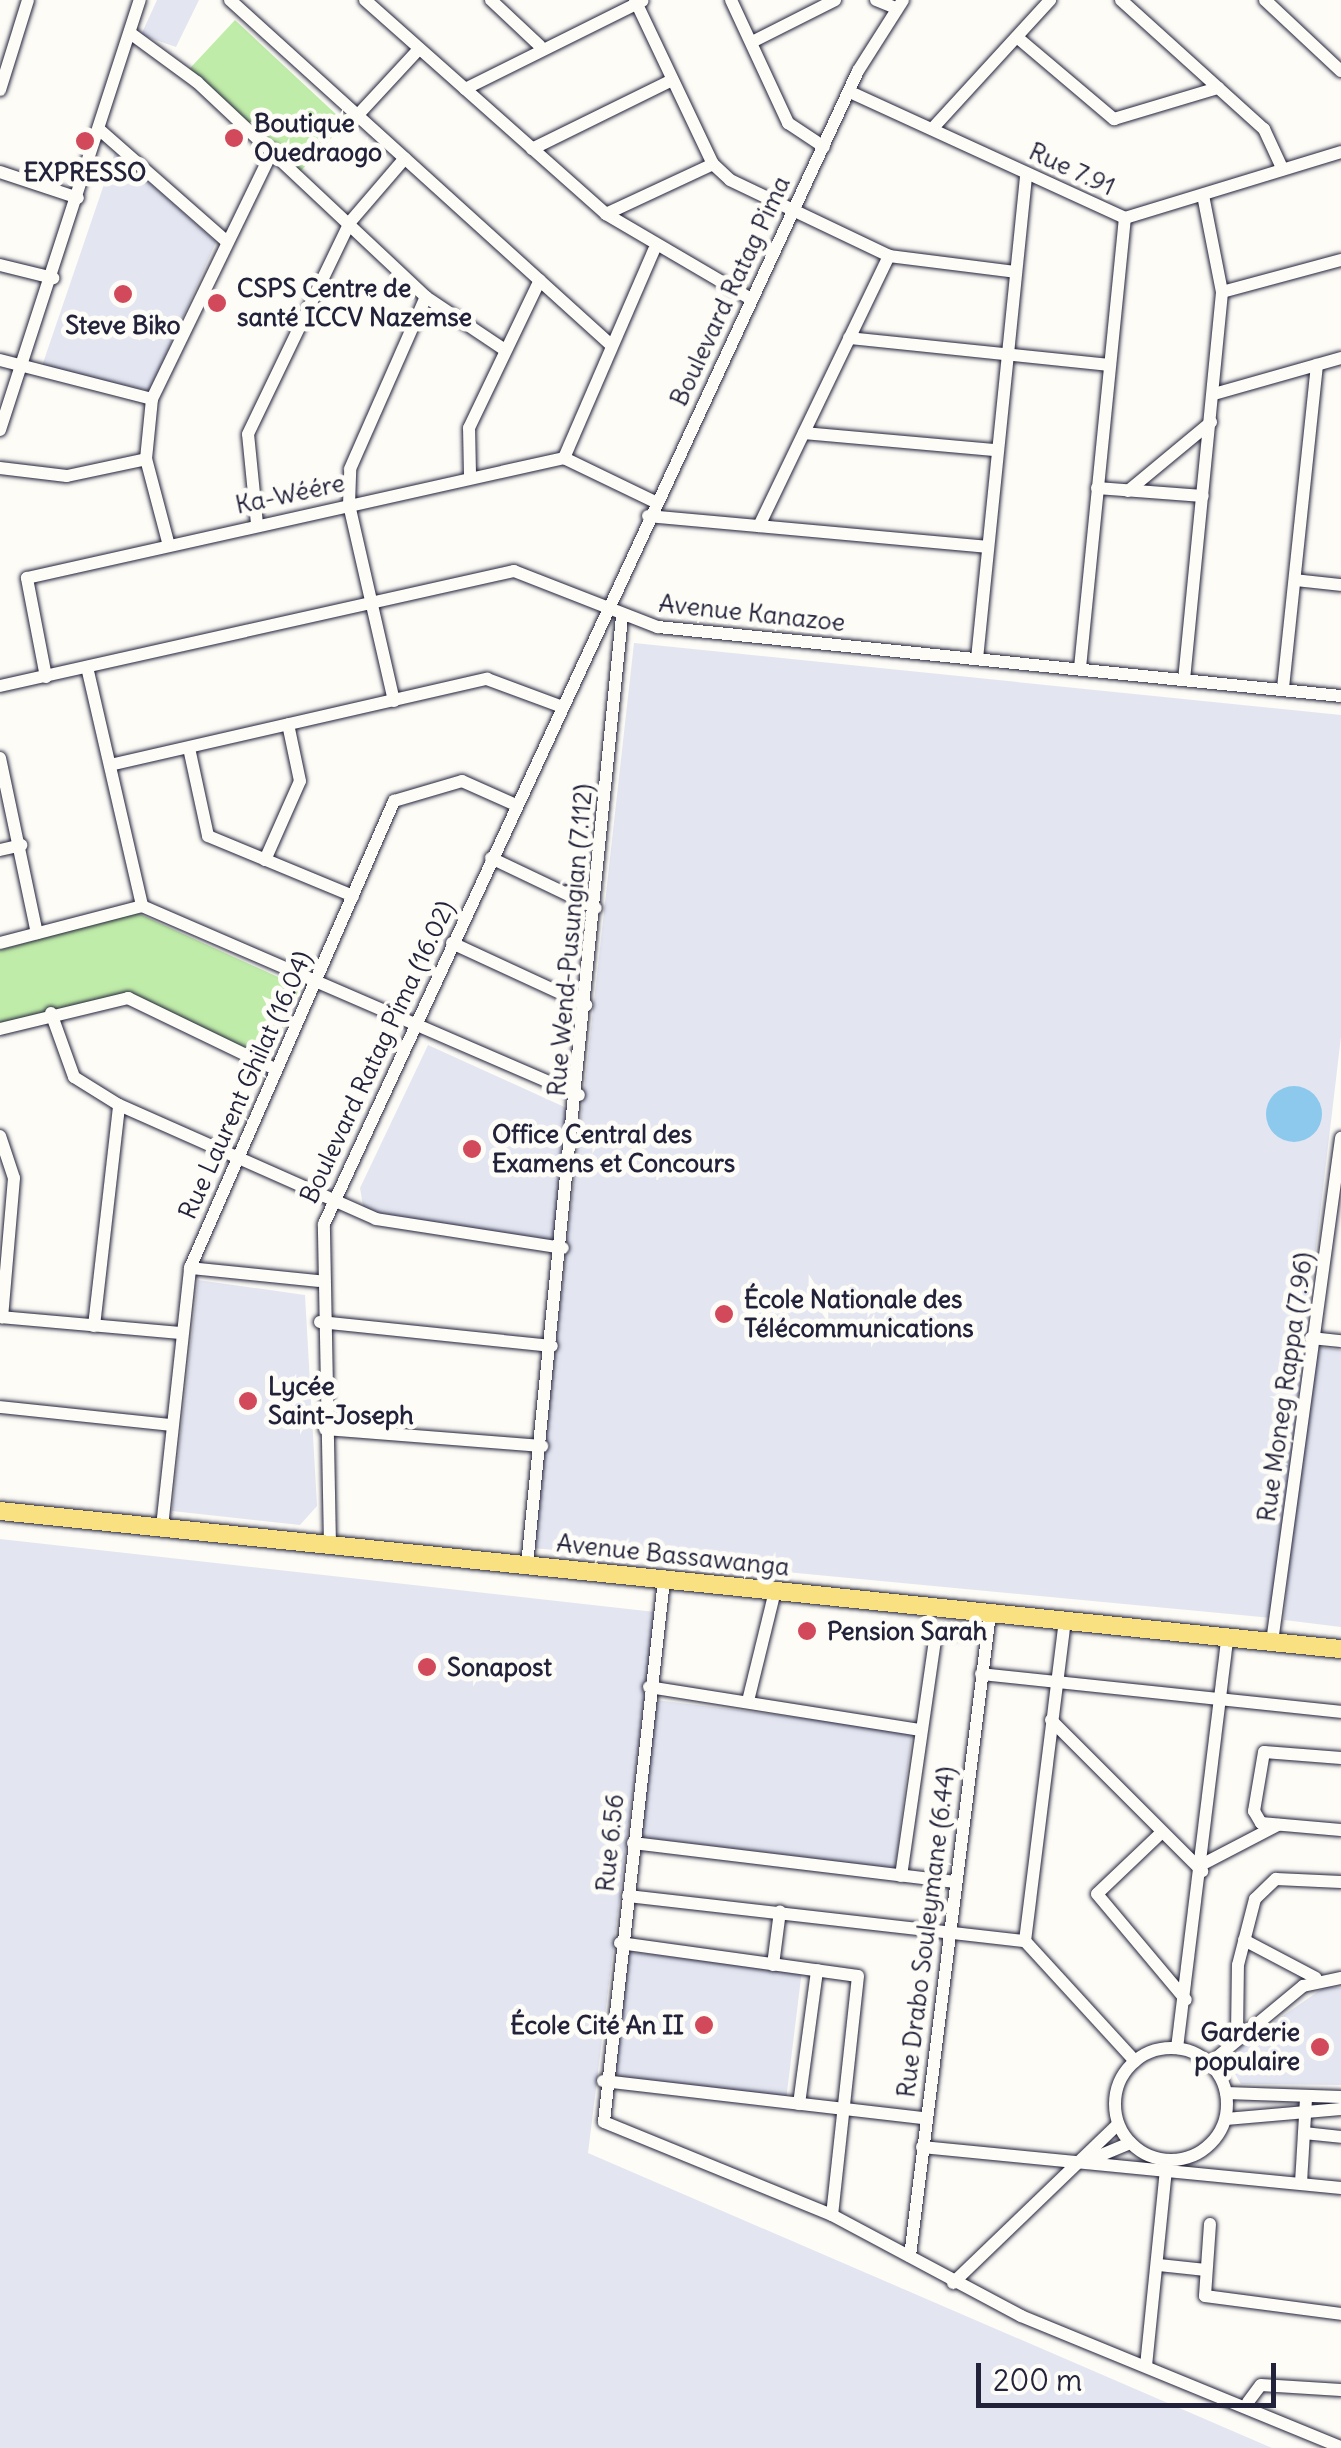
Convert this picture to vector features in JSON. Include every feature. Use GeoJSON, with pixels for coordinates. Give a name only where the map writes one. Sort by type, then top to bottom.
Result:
{"type":"FeatureCollection","features":[{"type":"Feature","properties":{"kind":"highway","name":"Avenue Bassawanga"},"geometry":{"type":"LineString","coordinates":[[0,1511],[1341,1649]]}},
{"type":"Feature","properties":{"kind":"street"},"geometry":{"type":"LineString","coordinates":[[0,90],[28,0]]}},
{"type":"Feature","properties":{"kind":"street"},"geometry":{"type":"LineString","coordinates":[[0,430],[26,366],[140,0]]}},
{"type":"Feature","properties":{"kind":"street"},"geometry":{"type":"LineString","coordinates":[[230,0],[611,346]]}},
{"type":"Feature","properties":{"kind":"street"},"geometry":{"type":"LineString","coordinates":[[365,0],[606,214],[654,250],[751,299]]}},
{"type":"Feature","properties":{"kind":"street"},"geometry":{"type":"LineString","coordinates":[[491,0],[540,46]]}},
{"type":"Feature","properties":{"kind":"street"},"geometry":{"type":"LineString","coordinates":[[731,0],[788,123],[824,147]]}},
{"type":"Feature","properties":{"kind":"street"},"geometry":{"type":"LineString","coordinates":[[752,42],[835,0]]}},
{"type":"Feature","properties":{"kind":"street"},"geometry":{"type":"LineString","coordinates":[[876,0],[900,4]]}},
{"type":"Feature","properties":{"kind":"street"},"geometry":{"type":"LineString","coordinates":[[932,129],[1050,0]]}},
{"type":"Feature","properties":{"kind":"street"},"geometry":{"type":"LineString","coordinates":[[1121,0],[1264,129],[1282,168]]}},
{"type":"Feature","properties":{"kind":"street"},"geometry":{"type":"LineString","coordinates":[[1264,0],[1341,71]]}},
{"type":"Feature","properties":{"kind":"street"},"geometry":{"type":"LineString","coordinates":[[465,89],[540,46],[638,1],[713,164],[790,216],[889,256],[1015,272]]}},
{"type":"Feature","properties":{"kind":"street","name":"Boulevard Ratag Pima"},"geometry":{"type":"LineString","coordinates":[[605,607],[850,92],[900,4]]}},
{"type":"Feature","properties":{"kind":"street"},"geometry":{"type":"LineString","coordinates":[[130,33],[273,150],[426,297],[505,350]]}},
{"type":"Feature","properties":{"kind":"street"},"geometry":{"type":"LineString","coordinates":[[1018,38],[1114,119],[1218,88]]}},
{"type":"Feature","properties":{"kind":"street"},"geometry":{"type":"LineString","coordinates":[[356,117],[419,49]]}},
{"type":"Feature","properties":{"kind":"street"},"geometry":{"type":"LineString","coordinates":[[532,149],[672,80]]}},
{"type":"Feature","properties":{"kind":"street","name":"Rue 7.91"},"geometry":{"type":"LineString","coordinates":[[850,92],[1125,218],[1341,152]]}},
{"type":"Feature","properties":{"kind":"street"},"geometry":{"type":"LineString","coordinates":[[101,131],[225,240]]}},
{"type":"Feature","properties":{"kind":"street"},"geometry":{"type":"LineString","coordinates":[[168,542],[146,460],[152,399],[225,240],[273,150]]}},
{"type":"Feature","properties":{"kind":"street"},"geometry":{"type":"LineString","coordinates":[[256,524],[248,434],[350,222],[405,158]]}},
{"type":"Feature","properties":{"kind":"street"},"geometry":{"type":"LineString","coordinates":[[606,214],[713,164]]}},
{"type":"Feature","properties":{"kind":"street"},"geometry":{"type":"LineString","coordinates":[[0,172],[78,198]]}},
{"type":"Feature","properties":{"kind":"street"},"geometry":{"type":"LineString","coordinates":[[978,658],[1005,354],[1026,173]]}},
{"type":"Feature","properties":{"kind":"street"},"geometry":{"type":"LineString","coordinates":[[1184,680],[1222,292],[1203,195]]}},
{"type":"Feature","properties":{"kind":"street"},"geometry":{"type":"LineString","coordinates":[[1080,668],[1125,218]]}},
{"type":"Feature","properties":{"kind":"street"},"geometry":{"type":"LineString","coordinates":[[654,250],[564,458],[655,502]]}},
{"type":"Feature","properties":{"kind":"street"},"geometry":{"type":"LineString","coordinates":[[759,526],[889,256]]}},
{"type":"Feature","properties":{"kind":"street"},"geometry":{"type":"LineString","coordinates":[[1222,292],[1341,260]]}},
{"type":"Feature","properties":{"kind":"street"},"geometry":{"type":"LineString","coordinates":[[0,265],[52,278]]}},
{"type":"Feature","properties":{"kind":"street"},"geometry":{"type":"LineString","coordinates":[[470,474],[466,436],[540,280]]}},
{"type":"Feature","properties":{"kind":"street"},"geometry":{"type":"LineString","coordinates":[[394,701],[349,504],[358,439],[426,297]]}},
{"type":"Feature","properties":{"kind":"street"},"geometry":{"type":"LineString","coordinates":[[849,338],[1109,365]]}},
{"type":"Feature","properties":{"kind":"street"},"geometry":{"type":"LineString","coordinates":[[1214,394],[1341,358]]}},
{"type":"Feature","properties":{"kind":"street"},"geometry":{"type":"LineString","coordinates":[[0,360],[152,399]]}},
{"type":"Feature","properties":{"kind":"street"},"geometry":{"type":"LineString","coordinates":[[1283,688],[1317,365]]}},
{"type":"Feature","properties":{"kind":"street"},"geometry":{"type":"LineString","coordinates":[[1128,491],[1211,422]]}},
{"type":"Feature","properties":{"kind":"street"},"geometry":{"type":"LineString","coordinates":[[804,432],[996,450]]}},
{"type":"Feature","properties":{"kind":"street","name":"Ka-Wéére"},"geometry":{"type":"LineString","coordinates":[[46,677],[25,580],[168,542],[470,474],[564,458]]}},
{"type":"Feature","properties":{"kind":"street"},"geometry":{"type":"LineString","coordinates":[[0,468],[67,476],[146,460]]}},
{"type":"Feature","properties":{"kind":"street"},"geometry":{"type":"LineString","coordinates":[[1097,488],[1204,496]]}},
{"type":"Feature","properties":{"kind":"street"},"geometry":{"type":"LineString","coordinates":[[648,516],[986,547]]}},
{"type":"Feature","properties":{"kind":"street","name":"Avenue Kanazoe"},"geometry":{"type":"LineString","coordinates":[[0,686],[372,602],[529,571],[622,616],[1341,696]]}},
{"type":"Feature","properties":{"kind":"street"},"geometry":{"type":"LineString","coordinates":[[1296,580],[1341,585]]}},
{"type":"Feature","properties":{"kind":"street","name":"Boulevard Ratag Pima (16.02)"},"geometry":{"type":"LineString","coordinates":[[330,1545],[319,1238],[605,607]]}},
{"type":"Feature","properties":{"kind":"street","name":"Rue Wend-Pusungian (7.112)"},"geometry":{"type":"LineString","coordinates":[[527,1565],[579,1094],[622,616]]}},
{"type":"Feature","properties":{"kind":"street"},"geometry":{"type":"LineString","coordinates":[[87,668],[142,906]]}},
{"type":"Feature","properties":{"kind":"street"},"geometry":{"type":"LineString","coordinates":[[110,765],[494,678],[560,706]]}},
{"type":"Feature","properties":{"kind":"street"},"geometry":{"type":"LineString","coordinates":[[266,860],[300,781],[288,724]]}},
{"type":"Feature","properties":{"kind":"street"},"geometry":{"type":"LineString","coordinates":[[189,748],[208,836],[352,896]]}},
{"type":"Feature","properties":{"kind":"street"},"geometry":{"type":"LineString","coordinates":[[0,762],[37,932]]}},
{"type":"Feature","properties":{"kind":"street","name":"Rue Laurent Ghilat (16.04)"},"geometry":{"type":"LineString","coordinates":[[162,1527],[170,1425],[190,1268],[233,1156],[352,896],[405,792],[462,782],[516,804]]}},
{"type":"Feature","properties":{"kind":"street"},"geometry":{"type":"LineString","coordinates":[[0,850],[21,845]]}},
{"type":"Feature","properties":{"kind":"street"},"geometry":{"type":"LineString","coordinates":[[490,858],[596,908]]}},
{"type":"Feature","properties":{"kind":"street"},"geometry":{"type":"LineString","coordinates":[[0,943],[142,906],[579,1094]]}},
{"type":"Feature","properties":{"kind":"street"},"geometry":{"type":"LineString","coordinates":[[452,943],[586,1005]]}},
{"type":"Feature","properties":{"kind":"street"},"geometry":{"type":"LineString","coordinates":[[0,1029],[128,998],[275,1069]]}},
{"type":"Feature","properties":{"kind":"street"},"geometry":{"type":"LineString","coordinates":[[51,1014],[74,1077],[120,1104],[233,1156],[376,1219],[563,1248]]}},
{"type":"Feature","properties":{"kind":"street"},"geometry":{"type":"LineString","coordinates":[[94,1326],[120,1104]]}},
{"type":"Feature","properties":{"kind":"street"},"geometry":{"type":"LineString","coordinates":[[0,1136],[14,1178],[1,1317],[180,1334]]}},
{"type":"Feature","properties":{"kind":"street","name":"Rue Moneg Rappa (7.96)"},"geometry":{"type":"LineString","coordinates":[[1272,1642],[1311,1338],[1335,1251],[1341,1138]]}},
{"type":"Feature","properties":{"kind":"street"},"geometry":{"type":"LineString","coordinates":[[190,1268],[318,1281]]}},
{"type":"Feature","properties":{"kind":"street"},"geometry":{"type":"LineString","coordinates":[[320,1322],[552,1346]]}},
{"type":"Feature","properties":{"kind":"street"},"geometry":{"type":"LineString","coordinates":[[1311,1338],[1341,1341]]}},
{"type":"Feature","properties":{"kind":"street"},"geometry":{"type":"LineString","coordinates":[[0,1406],[170,1425]]}},
{"type":"Feature","properties":{"kind":"street"},"geometry":{"type":"LineString","coordinates":[[325,1429],[542,1446]]}},
{"type":"Feature","properties":{"kind":"street","name":"Rue 6.56"},"geometry":{"type":"LineString","coordinates":[[664,1580],[599,2111],[618,2131],[832,2215]]}},
{"type":"Feature","properties":{"kind":"street"},"geometry":{"type":"LineString","coordinates":[[748,1701],[775,1591]]}},
{"type":"Feature","properties":{"kind":"street","name":"Rue Drabo Souleymane (6.44)"},"geometry":{"type":"LineString","coordinates":[[910,2256],[990,1614]]}},
{"type":"Feature","properties":{"kind":"street"},"geometry":{"type":"LineString","coordinates":[[1026,1941],[1054,1680],[1065,1621]]}},
{"type":"Feature","properties":{"kind":"street"},"geometry":{"type":"LineString","coordinates":[[902,1876],[936,1632],[986,1634]]}},
{"type":"Feature","properties":{"kind":"street"},"geometry":{"type":"LineString","coordinates":[[1177,2048],[1224,1700],[1227,1638]]}},
{"type":"Feature","properties":{"kind":"street"},"geometry":{"type":"LineString","coordinates":[[982,1674],[1341,1712]]}},
{"type":"Feature","properties":{"kind":"street"},"geometry":{"type":"LineString","coordinates":[[648,1687],[920,1730]]}},
{"type":"Feature","properties":{"kind":"street"},"geometry":{"type":"LineString","coordinates":[[1050,1720],[1160,1833],[1202,1868]]}},
{"type":"Feature","properties":{"kind":"street"},"geometry":{"type":"LineString","coordinates":[[1341,1758],[1264,1752],[1254,1812],[1261,1823],[1341,1830]]}},
{"type":"Feature","properties":{"kind":"street"},"geometry":{"type":"LineString","coordinates":[[1202,1868],[1280,1824]]}},
{"type":"Feature","properties":{"kind":"street"},"geometry":{"type":"LineString","coordinates":[[1160,1833],[1096,1894],[1186,2000]]}},
{"type":"Feature","properties":{"kind":"street"},"geometry":{"type":"LineString","coordinates":[[633,1843],[956,1882]]}},
{"type":"Feature","properties":{"kind":"street"},"geometry":{"type":"LineString","coordinates":[[1236,2034],[1244,1940],[1255,1899],[1276,1880],[1341,1882]]}},
{"type":"Feature","properties":{"kind":"street"},"geometry":{"type":"LineString","coordinates":[[628,1896],[1026,1941],[1135,2060]]}},
{"type":"Feature","properties":{"kind":"street"},"geometry":{"type":"LineString","coordinates":[[773,1965],[780,1911]]}},
{"type":"Feature","properties":{"kind":"street"},"geometry":{"type":"LineString","coordinates":[[1244,1940],[1316,1978],[1341,1978]]}},
{"type":"Feature","properties":{"kind":"street"},"geometry":{"type":"LineString","coordinates":[[620,1943],[817,1970],[862,1982],[832,2215],[953,2282],[1146,2366],[1248,2402],[1341,2447]]}},
{"type":"Feature","properties":{"kind":"street"},"geometry":{"type":"LineString","coordinates":[[799,2104],[817,1970]]}},
{"type":"Feature","properties":{"kind":"street"},"geometry":{"type":"LineString","coordinates":[[1210,2063],[1236,2034],[1316,1978]]}},
{"type":"Feature","properties":{"kind":"street"},"geometry":{"type":"LineString","coordinates":[[1226,2119],[1226,2093],[1210,2063],[1177,2048],[1135,2060],[1116,2092],[1118,2124],[1130,2143],[1152,2157],[1188,2157],[1226,2119],[1341,2097]]}},
{"type":"Feature","properties":{"kind":"street"},"geometry":{"type":"LineString","coordinates":[[603,2081],[925,2118]]}},
{"type":"Feature","properties":{"kind":"street"},"geometry":{"type":"LineString","coordinates":[[1226,2093],[1341,2109]]}},
{"type":"Feature","properties":{"kind":"street"},"geometry":{"type":"LineString","coordinates":[[1302,2183],[1306,2104]]}},
{"type":"Feature","properties":{"kind":"street"},"geometry":{"type":"LineString","coordinates":[[953,2282],[1079,2166],[1118,2124]]}},
{"type":"Feature","properties":{"kind":"street"},"geometry":{"type":"LineString","coordinates":[[1304,2133],[1341,2138]]}},
{"type":"Feature","properties":{"kind":"street"},"geometry":{"type":"LineString","coordinates":[[1079,2166],[1130,2143]]}},
{"type":"Feature","properties":{"kind":"street"},"geometry":{"type":"LineString","coordinates":[[922,2147],[1079,2166],[1192,2168],[1340,2189]]}},
{"type":"Feature","properties":{"kind":"street"},"geometry":{"type":"LineString","coordinates":[[1146,2366],[1166,2168]]}},
{"type":"Feature","properties":{"kind":"street"},"geometry":{"type":"LineString","coordinates":[[1210,2224],[1206,2270],[1210,2299],[1341,2314]]}},
{"type":"Feature","properties":{"kind":"street"},"geometry":{"type":"LineString","coordinates":[[1159,2265],[1206,2270]]}},
{"type":"Feature","properties":{"kind":"street"},"geometry":{"type":"LineString","coordinates":[[1248,2402],[1272,2384],[1341,2390]]}},
{"type":"Feature","properties":{"kind":"shaded area"},"geometry":{"type":"Polygon","coordinates":[[[157,0],[199,0],[176,47],[141,35],[157,0]]]}},
{"type":"Feature","properties":{"kind":"shaded area"},"geometry":{"type":"Polygon","coordinates":[[[115,152],[216,242],[150,391],[42,366],[115,152]]]}},
{"type":"Feature","properties":{"kind":"shaded area"},"geometry":{"type":"Polygon","coordinates":[[[634,643],[1341,715],[1341,1037],[1272,1618],[533,1548],[634,643]]]}},
{"type":"Feature","properties":{"kind":"shaded area","name":"Office Central des Examens et Concours"},"geometry":{"type":"Polygon","coordinates":[[[428,1045],[571,1110],[556,1241],[364,1212],[360,1188],[428,1045]]]}},
{"type":"Feature","properties":{"kind":"shaded area","name":"Lycée Saint-Joseph"},"geometry":{"type":"Polygon","coordinates":[[[198,1280],[305,1295],[317,1506],[300,1525],[172,1511],[198,1280]]]}},
{"type":"Feature","properties":{"kind":"shaded area"},"geometry":{"type":"Polygon","coordinates":[[[1309,1346],[1341,1350],[1341,1627],[1284,1620],[1309,1346]]]}},
{"type":"Feature","properties":{"kind":"shaded area"},"geometry":{"type":"Polygon","coordinates":[[[0,1539],[655,1612],[588,2153],[1272,2448],[0,2448],[0,1539]]]}},
{"type":"Feature","properties":{"kind":"shaded area"},"geometry":{"type":"Polygon","coordinates":[[[656,1700],[912,1731],[895,1868],[639,1837],[656,1700]]]}},
{"type":"Feature","properties":{"kind":"shaded area","name":"École Cité An II"},"geometry":{"type":"Polygon","coordinates":[[[623,1951],[802,1973],[786,2098],[608,2076],[623,1951]]]}},
{"type":"Feature","properties":{"kind":"shaded area"},"geometry":{"type":"Polygon","coordinates":[[[1326,1986],[1341,1988],[1341,2085],[1241,2084],[1230,2066],[1241,2045],[1326,1986]]]}},
{"type":"Feature","properties":{"kind":"green space"},"geometry":{"type":"Polygon","coordinates":[[[235,20],[345,123],[298,173],[188,70],[235,20]]]}},
{"type":"Feature","properties":{"kind":"green space"},"geometry":{"type":"Polygon","coordinates":[[[135,912],[300,987],[267,1066],[127,1000],[0,1033],[0,950],[135,912]]]}},
{"type":"Feature","properties":{"kind":"water"},"geometry":{"type":"Polygon","coordinates":[[[1294,1086],[1314,1094],[1322,1114],[1314,1134],[1294,1142],[1274,1134],[1266,1114],[1274,1094],[1294,1086]]]}},
{"type":"Feature","properties":{"kind":"place","name":"Boutique Ouedraogo"},"geometry":{"type":"Point","coordinates":[234,138]}},
{"type":"Feature","properties":{"kind":"place","name":"EXPRESSO"},"geometry":{"type":"Point","coordinates":[85,141]}},
{"type":"Feature","properties":{"kind":"place","name":"Steve Biko"},"geometry":{"type":"Point","coordinates":[123,294]}},
{"type":"Feature","properties":{"kind":"place","name":"CSPS Centre de santé ICCV Nazemse"},"geometry":{"type":"Point","coordinates":[217,303]}},
{"type":"Feature","properties":{"kind":"place","name":"Office Central des Examens et Concours"},"geometry":{"type":"Point","coordinates":[472,1149]}},
{"type":"Feature","properties":{"kind":"place","name":"École Nationale des Télécommunications"},"geometry":{"type":"Point","coordinates":[724,1314]}},
{"type":"Feature","properties":{"kind":"place","name":"Lycée Saint-Joseph"},"geometry":{"type":"Point","coordinates":[248,1401]}},
{"type":"Feature","properties":{"kind":"place","name":"Pension Sarah"},"geometry":{"type":"Point","coordinates":[807,1631]}},
{"type":"Feature","properties":{"kind":"place","name":"Sonapost"},"geometry":{"type":"Point","coordinates":[427,1667]}},
{"type":"Feature","properties":{"kind":"place","name":"École Cité An II"},"geometry":{"type":"Point","coordinates":[704,2025]}},
{"type":"Feature","properties":{"kind":"place","name":"Garderie populaire"},"geometry":{"type":"Point","coordinates":[1320,2047]}}]}
